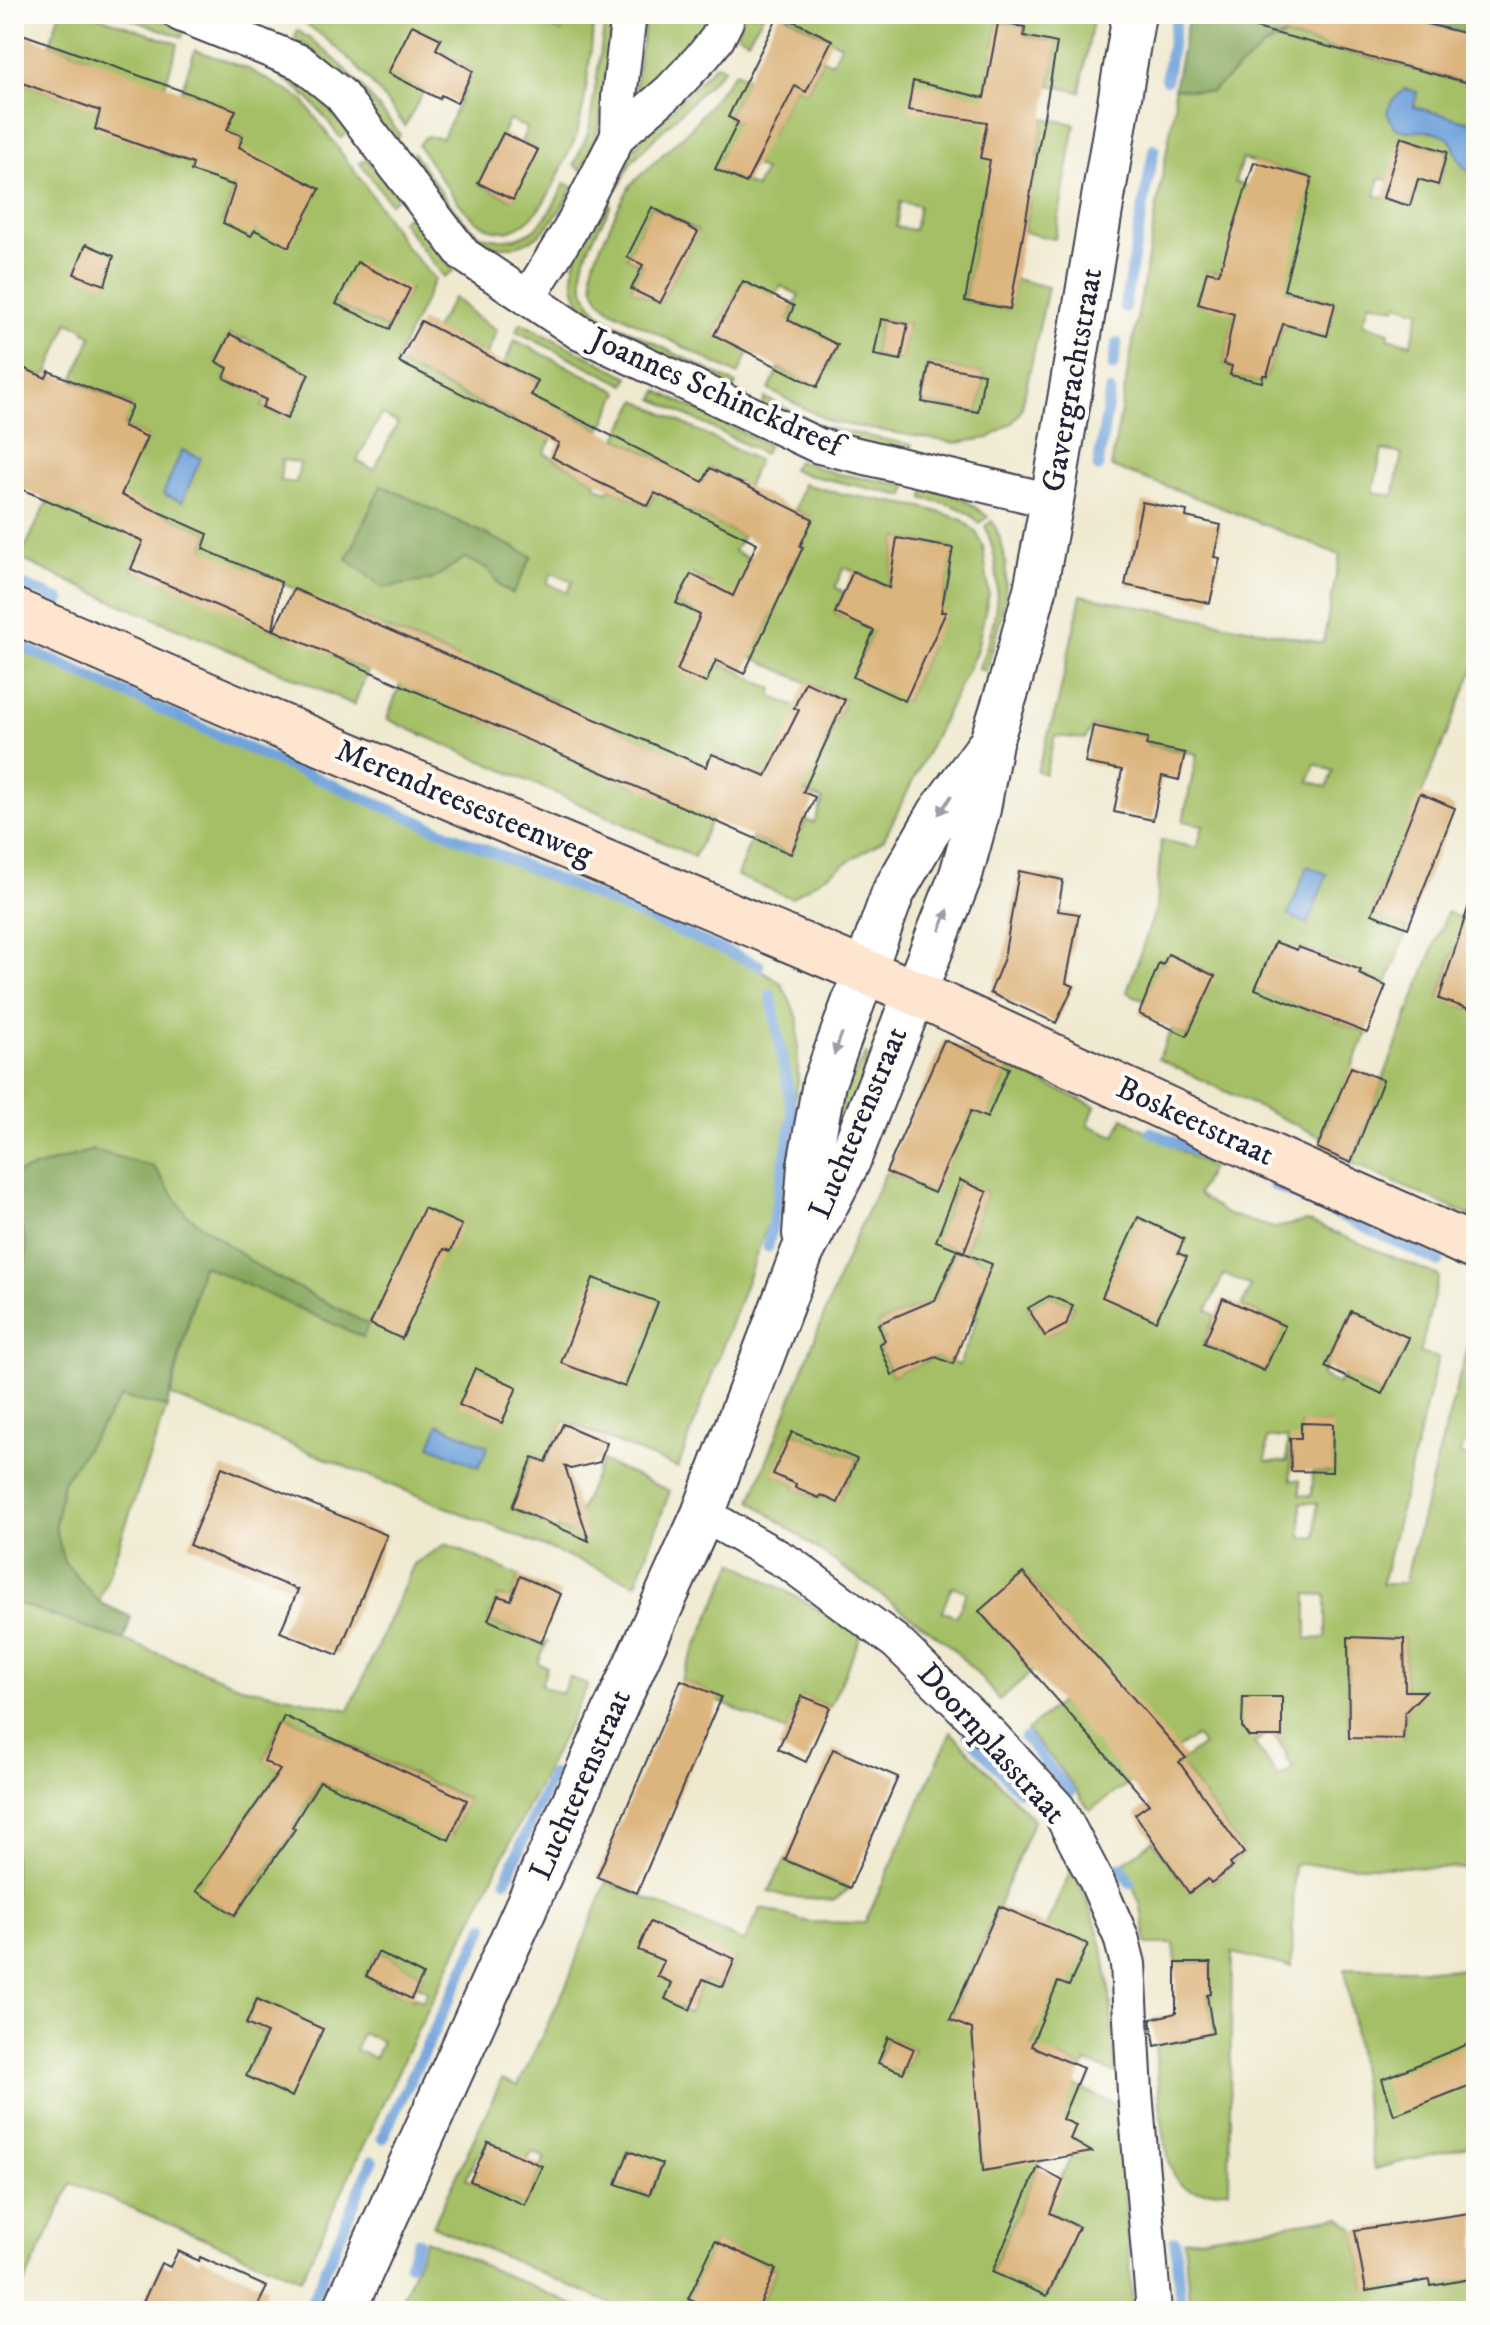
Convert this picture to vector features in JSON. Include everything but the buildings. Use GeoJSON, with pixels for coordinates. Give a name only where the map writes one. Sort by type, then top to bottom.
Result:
{"type":"FeatureCollection","features":[{"type":"Feature","properties":{"kind":"main road","name":"Merendreesesteenweg"},"geometry":{"type":"LineString","coordinates":[[14,611],[914,992]]}},
{"type":"Feature","properties":{"kind":"main road","name":"Boskeetstraat"},"geometry":{"type":"LineString","coordinates":[[914,992],[1476,1248]]}},
{"type":"Feature","properties":{"kind":"street","name":"Joannes Schinckdreef"},"geometry":{"type":"LineString","coordinates":[[180,14],[300,62],[340,94],[464,255],[580,333],[819,446],[1052,501]]}},
{"type":"Feature","properties":{"kind":"street"},"geometry":{"type":"LineString","coordinates":[[618,136],[619,97],[629,14]]}},
{"type":"Feature","properties":{"kind":"street"},"geometry":{"type":"LineString","coordinates":[[528,298],[570,230],[618,136],[671,90],[704,55],[717,39],[726,14]]}},
{"type":"Feature","properties":{"kind":"street","name":"Gavergrachtstraat"},"geometry":{"type":"LineString","coordinates":[[914,992],[961,875],[979,809],[991,742],[1035,590],[1134,14]]}},
{"type":"Feature","properties":{"kind":"street","name":"Gavergrachtstraat"},"geometry":{"type":"LineString","coordinates":[[864,971],[893,893],[939,813],[991,742]]}},
{"type":"Feature","properties":{"kind":"street","name":"Luchterenstraat"},"geometry":{"type":"LineString","coordinates":[[802,1253],[809,1165],[824,1083],[864,971]]}},
{"type":"Feature","properties":{"kind":"street","name":"Luchterenstraat"},"geometry":{"type":"LineString","coordinates":[[344,2311],[703,1514],[802,1253],[848,1163],[914,992]]}},
{"type":"Feature","properties":{"kind":"street","name":"Doornplasstraat"},"geometry":{"type":"LineString","coordinates":[[703,1514],[792,1565],[896,1642],[993,1737],[1058,1808],[1102,1894],[1121,1937],[1128,1964],[1135,2093],[1154,2311]]}},
{"type":"Feature","properties":{"kind":"green space"},"geometry":{"type":"Polygon","coordinates":[[[59,14],[91,14],[178,44],[165,85],[107,91],[97,123],[161,150],[160,153],[230,175],[243,136],[227,130],[235,110],[181,91],[195,50],[248,69],[302,99],[406,247],[435,279],[395,362],[517,422],[538,381],[504,364],[515,340],[619,392],[601,430],[566,412],[544,453],[596,481],[595,486],[608,492],[610,488],[649,506],[668,464],[617,438],[637,400],[758,461],[747,487],[710,468],[690,510],[743,536],[734,551],[750,559],[812,519],[795,510],[803,484],[842,494],[922,507],[961,519],[976,532],[983,546],[989,594],[976,653],[884,839],[791,898],[737,876],[752,837],[791,854],[806,820],[814,823],[823,800],[712,754],[688,808],[712,819],[694,857],[387,719],[400,684],[440,701],[457,658],[351,614],[333,656],[368,671],[354,705],[20,558],[48,500],[137,459],[147,437],[123,426],[131,405],[73,380],[92,336],[84,332],[85,329],[68,322],[49,371],[42,377],[14,364],[14,80],[73,101],[88,57],[50,44],[59,14]],[[242,163],[223,222],[255,230],[242,163]],[[410,289],[336,304],[389,329],[410,289]],[[230,334],[216,361],[228,368],[224,378],[257,395],[276,358],[244,338],[242,340],[230,334]],[[284,361],[262,407],[287,419],[309,374],[284,361]],[[381,414],[357,461],[374,470],[398,423],[381,414]],[[282,460],[280,481],[296,483],[300,463],[282,460]],[[381,485],[431,580],[465,558],[488,569],[502,588],[532,556],[381,485]],[[161,513],[149,528],[131,569],[187,592],[208,534],[161,513]],[[897,538],[888,593],[943,602],[952,548],[897,538]],[[241,566],[232,612],[288,636],[305,593],[241,566]],[[844,567],[835,587],[844,592],[835,613],[866,627],[885,586],[844,567]],[[552,573],[547,583],[567,593],[573,581],[552,573]],[[692,574],[676,603],[696,614],[712,585],[692,574]],[[771,615],[717,630],[756,648],[771,615]],[[889,627],[875,630],[861,659],[872,665],[905,701],[930,647],[889,627]],[[730,647],[722,667],[725,665],[773,689],[771,696],[834,724],[845,700],[730,647]],[[503,678],[484,721],[540,744],[558,702],[503,678]],[[797,715],[799,735],[824,746],[832,731],[797,715]],[[603,723],[585,765],[641,789],[658,747],[603,723]]]}},
{"type":"Feature","properties":{"kind":"green space"},"geometry":{"type":"Polygon","coordinates":[[[116,14],[145,14],[185,28],[182,37],[116,14]]]}},
{"type":"Feature","properties":{"kind":"green space"},"geometry":{"type":"Polygon","coordinates":[[[307,14],[525,14],[561,32],[570,14],[595,14],[577,133],[543,204],[521,225],[508,230],[494,230],[471,216],[418,145],[426,136],[443,138],[473,71],[436,49],[441,39],[389,73],[424,91],[405,126],[359,69],[303,22],[307,14]],[[509,120],[478,183],[512,200],[537,150],[521,142],[527,128],[509,120]]]}},
{"type":"Feature","properties":{"kind":"green space"},"geometry":{"type":"Polygon","coordinates":[[[606,14],[614,14],[600,119],[595,140],[581,170],[574,165],[589,131],[606,14]]]}},
{"type":"Feature","properties":{"kind":"green space"},"geometry":{"type":"Polygon","coordinates":[[[646,14],[711,14],[700,36],[643,91],[635,88],[646,14]]]}},
{"type":"Feature","properties":{"kind":"green space"},"geometry":{"type":"Polygon","coordinates":[[[742,14],[764,14],[748,40],[737,34],[742,14]]]}},
{"type":"Feature","properties":{"kind":"green space"},"geometry":{"type":"Polygon","coordinates":[[[783,14],[1094,14],[1080,92],[1050,85],[1057,43],[1024,36],[1025,27],[998,23],[986,88],[1022,154],[1038,156],[1044,118],[1075,124],[1055,239],[1024,232],[1030,195],[985,188],[965,301],[1009,309],[1015,279],[1048,287],[1021,411],[1013,422],[989,438],[956,443],[831,422],[769,390],[779,368],[818,387],[837,346],[788,320],[799,295],[781,286],[774,297],[743,282],[714,334],[749,352],[738,375],[611,310],[600,300],[594,288],[592,270],[595,258],[631,184],[692,127],[735,72],[748,78],[728,117],[769,137],[795,86],[806,92],[823,59],[832,63],[841,45],[783,14]],[[724,151],[716,169],[756,188],[764,170],[724,151]],[[900,202],[896,227],[914,230],[919,206],[900,202]],[[652,207],[627,257],[643,265],[631,289],[660,303],[698,231],[652,207]],[[881,319],[874,355],[901,360],[908,324],[881,319]],[[929,364],[922,402],[978,412],[984,374],[929,364]]]}},
{"type":"Feature","properties":{"kind":"green space"},"geometry":{"type":"Polygon","coordinates":[[[1189,14],[1291,14],[1285,36],[1263,47],[1211,92],[1174,88],[1189,14]]]}},
{"type":"Feature","properties":{"kind":"green space"},"geometry":{"type":"Polygon","coordinates":[[[1412,14],[1476,14],[1476,36],[1411,20],[1412,14]]]}},
{"type":"Feature","properties":{"kind":"green space"},"geometry":{"type":"Polygon","coordinates":[[[297,30],[327,52],[365,91],[400,134],[395,143],[338,72],[295,38],[297,30]]]}},
{"type":"Feature","properties":{"kind":"green space"},"geometry":{"type":"Polygon","coordinates":[[[1285,36],[1468,83],[1476,55],[1476,664],[1372,913],[1408,928],[1386,986],[1359,974],[1360,970],[1299,947],[1256,989],[1367,1033],[1321,1137],[1158,1059],[1172,1029],[1187,1036],[1214,975],[1168,955],[1163,965],[1159,964],[1145,1001],[1127,992],[1156,908],[1161,840],[1197,848],[1203,825],[1183,821],[1197,754],[1146,745],[1147,738],[1093,726],[1085,739],[1055,736],[1045,774],[1037,771],[1058,703],[1081,595],[1323,643],[1340,555],[1111,467],[1175,104],[1174,88],[1211,92],[1263,47],[1285,36]],[[1401,138],[1438,185],[1447,152],[1401,138]],[[1242,159],[1235,182],[1247,186],[1312,178],[1242,159]],[[1380,178],[1375,195],[1410,206],[1415,188],[1380,178]],[[1207,271],[1199,304],[1235,311],[1224,364],[1232,366],[1231,375],[1262,382],[1285,319],[1300,329],[1327,336],[1335,302],[1207,271]],[[1370,302],[1363,324],[1389,332],[1388,338],[1411,344],[1420,311],[1397,304],[1395,308],[1370,302]],[[1382,450],[1373,492],[1393,496],[1402,454],[1382,450]],[[1315,764],[1309,781],[1327,787],[1333,771],[1315,764]]]}},
{"type":"Feature","properties":{"kind":"green space"},"geometry":{"type":"Polygon","coordinates":[[[273,63],[317,95],[349,133],[340,138],[309,100],[270,70],[273,63]]]}},
{"type":"Feature","properties":{"kind":"green space"},"geometry":{"type":"Polygon","coordinates":[[[716,64],[725,68],[631,162],[619,187],[612,184],[622,160],[716,64]]]}},
{"type":"Feature","properties":{"kind":"green space"},"geometry":{"type":"Polygon","coordinates":[[[413,153],[464,220],[487,237],[512,239],[523,236],[541,223],[565,183],[573,187],[556,216],[536,237],[510,247],[494,247],[476,243],[410,162],[413,153]]]}},
{"type":"Feature","properties":{"kind":"green space"},"geometry":{"type":"Polygon","coordinates":[[[367,159],[397,198],[390,203],[360,163],[367,159]]]}},
{"type":"Feature","properties":{"kind":"green space"},"geometry":{"type":"Polygon","coordinates":[[[602,201],[611,205],[588,249],[582,276],[591,304],[604,318],[736,384],[732,392],[591,320],[581,304],[573,274],[580,246],[602,201]]]}},
{"type":"Feature","properties":{"kind":"green space"},"geometry":{"type":"Polygon","coordinates":[[[409,214],[453,271],[444,277],[401,221],[409,214]]]}},
{"type":"Feature","properties":{"kind":"green space"},"geometry":{"type":"Polygon","coordinates":[[[454,297],[497,330],[487,355],[435,329],[454,297]]]}},
{"type":"Feature","properties":{"kind":"green space"},"geometry":{"type":"Polygon","coordinates":[[[521,323],[629,377],[625,385],[516,331],[521,323]]]}},
{"type":"Feature","properties":{"kind":"green space"},"geometry":{"type":"Polygon","coordinates":[[[658,391],[768,445],[764,454],[654,399],[658,391]]]}},
{"type":"Feature","properties":{"kind":"green space"},"geometry":{"type":"Polygon","coordinates":[[[765,398],[824,427],[912,445],[910,454],[835,439],[762,406],[765,398]]]}},
{"type":"Feature","properties":{"kind":"green space"},"geometry":{"type":"Polygon","coordinates":[[[797,461],[838,474],[907,485],[905,496],[807,475],[792,469],[797,461]]]}},
{"type":"Feature","properties":{"kind":"green space"},"geometry":{"type":"Polygon","coordinates":[[[381,485],[532,556],[513,594],[502,588],[488,569],[465,558],[431,580],[383,588],[347,559],[381,485]]]}},
{"type":"Feature","properties":{"kind":"green space"},"geometry":{"type":"Polygon","coordinates":[[[925,488],[961,497],[988,517],[979,523],[961,509],[923,499],[925,488]]]}},
{"type":"Feature","properties":{"kind":"green space"},"geometry":{"type":"Polygon","coordinates":[[[992,521],[1005,558],[1006,577],[1005,596],[986,671],[978,669],[990,634],[996,598],[995,562],[985,526],[992,521]]]}},
{"type":"Feature","properties":{"kind":"green space"},"geometry":{"type":"Polygon","coordinates":[[[14,644],[740,958],[781,983],[798,1018],[798,1082],[778,1196],[678,1468],[564,1421],[546,1462],[533,1457],[512,1507],[556,1530],[570,1533],[602,1461],[670,1491],[636,1584],[171,1396],[202,1265],[363,1337],[368,1324],[263,1270],[186,1214],[154,1167],[93,1150],[14,1174],[14,644]]]}},
{"type":"Feature","properties":{"kind":"green space"},"geometry":{"type":"Polygon","coordinates":[[[1447,912],[1476,926],[1455,948],[1439,998],[1476,1011],[1476,1200],[1470,1216],[1351,1163],[1447,912]]]}},
{"type":"Feature","properties":{"kind":"green space"},"geometry":{"type":"Polygon","coordinates":[[[867,1053],[866,1077],[844,1144],[831,1136],[843,1095],[867,1053]]]}},
{"type":"Feature","properties":{"kind":"green space"},"geometry":{"type":"Polygon","coordinates":[[[1009,1068],[1095,1106],[1088,1125],[1115,1136],[1123,1118],[1211,1168],[1198,1194],[1226,1214],[1274,1228],[1307,1221],[1439,1276],[1420,1353],[1438,1358],[1382,1584],[1404,1584],[1472,1329],[1476,1331],[1476,1424],[1459,1454],[1476,1460],[1476,1869],[1294,1864],[1292,1967],[1232,1953],[1229,2190],[1203,2191],[1179,2183],[1168,2158],[1159,2097],[1155,2046],[1213,2033],[1207,1995],[1211,1994],[1211,1963],[1176,1963],[1174,1944],[1147,1944],[1140,1903],[1123,1863],[1153,1841],[1189,1892],[1208,1879],[1212,1883],[1244,1853],[1183,1767],[1177,1764],[1203,1745],[1196,1736],[1090,1810],[1055,1762],[1027,1731],[1060,1702],[1081,1640],[1023,1573],[1033,1671],[999,1700],[946,1642],[751,1501],[854,1239],[886,1172],[924,1188],[971,1111],[987,1117],[1009,1068]],[[959,1180],[937,1241],[957,1250],[935,1300],[878,1324],[885,1341],[879,1345],[892,1375],[936,1357],[959,1365],[978,1317],[972,1314],[991,1264],[964,1252],[987,1192],[959,1180]],[[1224,1274],[1207,1310],[1215,1315],[1204,1343],[1264,1371],[1284,1326],[1242,1306],[1251,1286],[1224,1274]],[[1049,1296],[1028,1308],[1045,1336],[1065,1325],[1073,1305],[1049,1296]],[[1351,1312],[1321,1376],[1338,1384],[1343,1375],[1382,1394],[1408,1338],[1351,1312]],[[1301,1424],[1301,1452],[1290,1452],[1291,1480],[1300,1480],[1300,1495],[1312,1496],[1313,1472],[1331,1472],[1332,1424],[1301,1424]],[[792,1432],[774,1474],[796,1484],[795,1488],[838,1502],[857,1459],[792,1432]],[[1267,1438],[1266,1461],[1287,1462],[1287,1438],[1267,1438]],[[1301,1503],[1301,1538],[1316,1537],[1317,1503],[1301,1503]],[[952,1586],[942,1611],[956,1617],[967,1592],[952,1586]],[[1307,1594],[1307,1639],[1326,1638],[1326,1595],[1307,1594]],[[1351,1638],[1348,1665],[1349,1738],[1403,1738],[1405,1712],[1418,1698],[1417,1691],[1405,1691],[1404,1639],[1351,1638]],[[1271,1731],[1254,1743],[1279,1778],[1293,1768],[1271,1731]]]}},
{"type":"Feature","properties":{"kind":"green space"},"geometry":{"type":"Polygon","coordinates":[[[93,1150],[154,1167],[186,1214],[263,1270],[368,1324],[363,1337],[202,1265],[167,1407],[121,1397],[63,1482],[55,1526],[64,1562],[99,1602],[131,1617],[124,1640],[16,1603],[14,1597],[14,1280],[23,1269],[26,1249],[21,1227],[14,1216],[14,1174],[93,1150]]]}},
{"type":"Feature","properties":{"kind":"green space"},"geometry":{"type":"Polygon","coordinates":[[[14,1216],[21,1227],[26,1249],[23,1269],[14,1280],[14,1216]]]}},
{"type":"Feature","properties":{"kind":"green space"},"geometry":{"type":"Polygon","coordinates":[[[121,1397],[167,1407],[99,1602],[64,1562],[55,1526],[63,1482],[121,1397]]]}},
{"type":"Feature","properties":{"kind":"green space"},"geometry":{"type":"Polygon","coordinates":[[[446,1544],[520,1576],[511,1600],[498,1596],[488,1620],[541,1643],[547,1642],[538,1663],[547,1667],[541,1685],[562,1694],[569,1677],[588,1685],[408,2050],[301,2279],[72,2183],[14,2305],[14,1597],[16,1603],[124,1640],[243,1687],[349,1710],[414,1564],[446,1544]],[[284,1716],[264,1760],[280,1770],[197,1891],[235,1915],[295,1830],[292,1827],[320,1781],[450,1839],[467,1799],[284,1716]],[[378,1952],[366,1976],[412,1999],[413,1996],[423,2001],[428,1991],[418,1986],[423,1975],[378,1952]],[[257,1999],[246,2023],[266,2033],[247,2076],[323,2030],[257,1999]],[[362,2033],[355,2050],[375,2058],[382,2041],[362,2033]]]}},
{"type":"Feature","properties":{"kind":"green space"},"geometry":{"type":"Polygon","coordinates":[[[734,1562],[862,1634],[830,1707],[802,1696],[786,1732],[719,1702],[720,1697],[681,1680],[734,1562]]]}},
{"type":"Feature","properties":{"kind":"green space"},"geometry":{"type":"Polygon","coordinates":[[[951,1732],[1034,1820],[951,2018],[1030,2050],[1038,2030],[1019,2023],[1046,1926],[1071,1870],[1094,1919],[1101,1943],[1110,1993],[1116,2073],[1086,2062],[1083,2068],[1058,2057],[1050,2074],[1118,2106],[1133,2311],[757,2311],[776,2269],[715,2242],[683,2311],[628,2311],[433,2226],[502,2079],[518,2086],[565,1988],[607,1881],[744,1942],[761,1908],[808,1922],[865,1923],[951,1732]],[[735,1959],[672,1983],[680,2009],[689,2013],[703,1979],[723,1987],[735,1959]],[[888,2037],[878,2062],[903,2073],[914,2049],[888,2037]],[[1078,2144],[1041,2161],[992,2271],[1047,2296],[1078,2227],[1050,2213],[1060,2179],[1078,2144]],[[629,2151],[616,2184],[649,2195],[661,2165],[629,2151]],[[532,2152],[528,2160],[477,2155],[466,2179],[525,2205],[545,2158],[532,2152]]]}},
{"type":"Feature","properties":{"kind":"green space"},"geometry":{"type":"Polygon","coordinates":[[[785,1860],[850,1888],[835,1900],[788,1897],[769,1891],[785,1860]]]}},
{"type":"Feature","properties":{"kind":"green space"},"geometry":{"type":"Polygon","coordinates":[[[1345,1968],[1476,1970],[1476,2144],[1374,2169],[1345,1968]]]}},
{"type":"Feature","properties":{"kind":"green space"},"geometry":{"type":"Polygon","coordinates":[[[1340,2217],[1355,2230],[1366,2290],[1430,2280],[1431,2285],[1476,2278],[1476,2311],[1190,2311],[1184,2240],[1340,2217]]]}},
{"type":"Feature","properties":{"kind":"green space"},"geometry":{"type":"Polygon","coordinates":[[[426,2240],[587,2311],[397,2311],[426,2240]]]}},
{"type":"Feature","properties":{"kind":"water"},"geometry":{"type":"Polygon","coordinates":[[[1405,89],[1417,92],[1414,107],[1474,123],[1476,118],[1476,174],[1463,167],[1445,136],[1394,127],[1387,112],[1392,101],[1405,89]]]}},
{"type":"Feature","properties":{"kind":"water"},"geometry":{"type":"Polygon","coordinates":[[[182,450],[201,458],[182,502],[163,494],[182,450]]]}},
{"type":"Feature","properties":{"kind":"water"},"geometry":{"type":"Polygon","coordinates":[[[1307,866],[1327,874],[1308,924],[1288,916],[1307,866]]]}},
{"type":"Feature","properties":{"kind":"water"},"geometry":{"type":"Polygon","coordinates":[[[439,1424],[488,1446],[479,1467],[430,1446],[439,1424]]]}},
{"type":"Feature","properties":{"kind":"waterway"},"geometry":{"type":"LineString","coordinates":[[1166,80],[1177,14]]}},
{"type":"Feature","properties":{"kind":"waterway"},"geometry":{"type":"LineString","coordinates":[[1124,308],[1154,149]]}},
{"type":"Feature","properties":{"kind":"waterway"},"geometry":{"type":"LineString","coordinates":[[1113,366],[1117,343]]}},
{"type":"Feature","properties":{"kind":"waterway"},"geometry":{"type":"LineString","coordinates":[[1098,467],[1110,391]]}},
{"type":"Feature","properties":{"kind":"waterway"},"geometry":{"type":"LineString","coordinates":[[14,581],[60,600]]}},
{"type":"Feature","properties":{"kind":"waterway"},"geometry":{"type":"LineString","coordinates":[[14,643],[269,758],[759,965]]}},
{"type":"Feature","properties":{"kind":"waterway"},"geometry":{"type":"LineString","coordinates":[[768,1247],[793,1116],[771,995]]}},
{"type":"Feature","properties":{"kind":"waterway"},"geometry":{"type":"LineString","coordinates":[[1151,1132],[1209,1157]]}},
{"type":"Feature","properties":{"kind":"waterway"},"geometry":{"type":"LineString","coordinates":[[1274,1185],[1439,1262]]}},
{"type":"Feature","properties":{"kind":"waterway"},"geometry":{"type":"LineString","coordinates":[[968,1735],[1019,1791]]}},
{"type":"Feature","properties":{"kind":"waterway"},"geometry":{"type":"LineString","coordinates":[[1025,1738],[1070,1792]]}},
{"type":"Feature","properties":{"kind":"waterway"},"geometry":{"type":"LineString","coordinates":[[506,1880],[552,1774]]}},
{"type":"Feature","properties":{"kind":"waterway"},"geometry":{"type":"LineString","coordinates":[[1121,1867],[1130,1883]]}},
{"type":"Feature","properties":{"kind":"waterway"},"geometry":{"type":"LineString","coordinates":[[382,2138],[485,1926]]}},
{"type":"Feature","properties":{"kind":"waterway"},"geometry":{"type":"LineString","coordinates":[[311,2303],[372,2161]]}},
{"type":"Feature","properties":{"kind":"waterway"},"geometry":{"type":"LineString","coordinates":[[409,2264],[418,2241]]}},
{"type":"Feature","properties":{"kind":"waterway"},"geometry":{"type":"LineString","coordinates":[[1175,2241],[1181,2311]]}}]}
